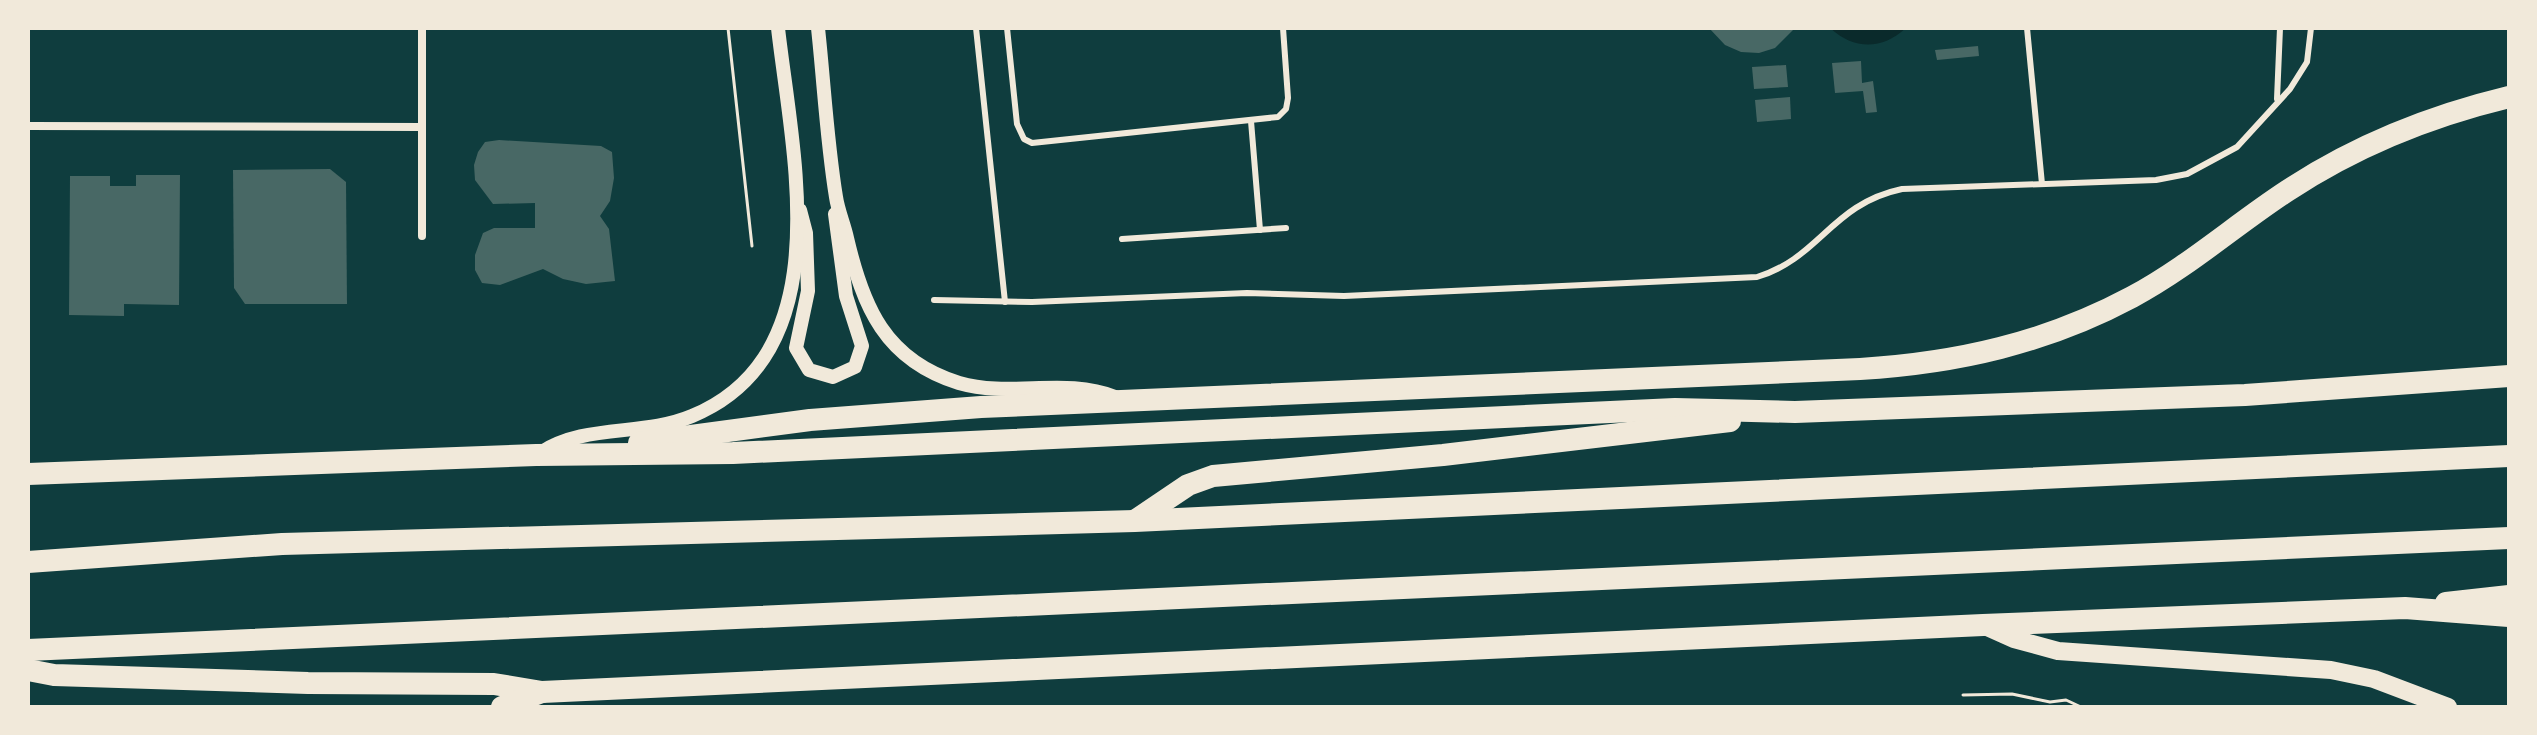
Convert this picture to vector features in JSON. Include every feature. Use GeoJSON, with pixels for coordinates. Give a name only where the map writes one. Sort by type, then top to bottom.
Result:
{"type":"FeatureCollection","features":[{"type":"Feature","properties":{"kind":"highway"},"geometry":{"type":"LineString","coordinates":[[586,455],[657,440],[810,420],[1123,400],[1884,367],[1987,353],[2062,330],[2133,297],[2188,263],[2285,192],[2368,145],[2452,111],[2509,97]]}},
{"type":"Feature","properties":{"kind":"highway"},"geometry":{"type":"LineString","coordinates":[[28,474],[536,455],[749,452],[1675,409],[1795,412],[2245,395],[2509,376]]}},
{"type":"Feature","properties":{"kind":"highway"},"geometry":{"type":"LineString","coordinates":[[1135,521],[1188,485],[1213,476],[1443,455],[1795,412]]}},
{"type":"Feature","properties":{"kind":"highway"},"geometry":{"type":"LineString","coordinates":[[28,562],[282,544],[1135,521],[2509,456]]}},
{"type":"Feature","properties":{"kind":"highway"},"geometry":{"type":"LineString","coordinates":[[28,650],[2509,538]]}},
{"type":"Feature","properties":{"kind":"highway"},"geometry":{"type":"LineString","coordinates":[[28,670],[54,675],[293,683],[494,684],[542,692],[2405,608],[2509,596]]}},
{"type":"Feature","properties":{"kind":"highway"},"geometry":{"type":"LineString","coordinates":[[2405,608],[2509,616]]}},
{"type":"Feature","properties":{"kind":"highway"},"geometry":{"type":"LineString","coordinates":[[502,707],[542,692]]}},
{"type":"Feature","properties":{"kind":"main road"},"geometry":{"type":"LineString","coordinates":[[1983,625],[2014,639],[2058,651],[2331,670],[2374,679],[2448,707]]}},
{"type":"Feature","properties":{"kind":"street"},"geometry":{"type":"LineString","coordinates":[[422,28],[422,236]]}},
{"type":"Feature","properties":{"kind":"street"},"geometry":{"type":"LineString","coordinates":[[536,455],[572,436],[672,423],[710,408],[739,388],[767,356],[785,320],[795,265],[797,200],[778,28]]}},
{"type":"Feature","properties":{"kind":"street"},"geometry":{"type":"LineString","coordinates":[[797,200],[804,222],[809,272],[798,357],[809,370],[833,377],[855,367],[862,346],[841,272],[818,28]]}},
{"type":"Feature","properties":{"kind":"street"},"geometry":{"type":"LineString","coordinates":[[28,126],[422,127]]}},
{"type":"Feature","properties":{"kind":"street"},"geometry":{"type":"LineString","coordinates":[[836,202],[863,298],[883,331],[910,358],[942,376],[976,387],[1006,390],[1083,387],[1123,400]]}},
{"type":"Feature","properties":{"kind":"lane"},"geometry":{"type":"LineString","coordinates":[[976,28],[1005,302]]}},
{"type":"Feature","properties":{"kind":"lane"},"geometry":{"type":"LineString","coordinates":[[1007,28],[1017,124],[1024,139],[1032,143],[1278,117],[1288,104],[1283,28]]}},
{"type":"Feature","properties":{"kind":"lane"},"geometry":{"type":"LineString","coordinates":[[2027,28],[2042,184]]}},
{"type":"Feature","properties":{"kind":"lane"},"geometry":{"type":"LineString","coordinates":[[2277,99],[2280,28]]}},
{"type":"Feature","properties":{"kind":"lane"},"geometry":{"type":"LineString","coordinates":[[934,300],[1005,302],[1247,293],[1344,296],[1737,280],[1776,272],[1793,262],[1844,213],[1882,193],[1902,189],[2156,180],[2187,174],[2237,147],[2277,99],[2290,89],[2307,62],[2311,28]]}},
{"type":"Feature","properties":{"kind":"lane"},"geometry":{"type":"LineString","coordinates":[[1251,121],[1260,230]]}},
{"type":"Feature","properties":{"kind":"lane"},"geometry":{"type":"LineString","coordinates":[[1122,239],[1286,228]]}},
{"type":"Feature","properties":{"kind":"path"},"geometry":{"type":"LineString","coordinates":[[728,28],[752,246]]}},
{"type":"Feature","properties":{"kind":"path"},"geometry":{"type":"LineString","coordinates":[[1963,695],[2012,694],[2050,702],[2066,700],[2081,707]]}},
{"type":"Feature","properties":{"kind":"water"},"geometry":{"type":"Polygon","coordinates":[[[1830,28],[1906,28],[1887,40],[1868,44],[1849,40],[1830,28]]]}},
{"type":"Feature","properties":{"kind":"building"},"geometry":{"type":"Polygon","coordinates":[[[1709,28],[1795,28],[1775,48],[1759,53],[1741,52],[1725,45],[1709,28]]]}},
{"type":"Feature","properties":{"kind":"building"},"geometry":{"type":"Polygon","coordinates":[[[1978,46],[1979,56],[1937,60],[1935,50],[1978,46]]]}},
{"type":"Feature","properties":{"kind":"building"},"geometry":{"type":"Polygon","coordinates":[[[1861,61],[1862,83],[1873,81],[1877,112],[1866,113],[1863,91],[1835,93],[1832,63],[1861,61]]]}},
{"type":"Feature","properties":{"kind":"building"},"geometry":{"type":"Polygon","coordinates":[[[1786,65],[1788,87],[1754,89],[1752,67],[1786,65]]]}},
{"type":"Feature","properties":{"kind":"building"},"geometry":{"type":"Polygon","coordinates":[[[1790,97],[1791,119],[1757,122],[1755,100],[1790,97]]]}},
{"type":"Feature","properties":{"kind":"building"},"geometry":{"type":"Polygon","coordinates":[[[499,140],[601,146],[612,152],[614,178],[610,201],[600,216],[609,229],[615,281],[586,284],[563,279],[543,269],[500,285],[482,283],[475,270],[475,255],[483,233],[494,228],[535,228],[535,203],[493,204],[475,180],[474,165],[478,152],[485,142],[499,140]]]}},
{"type":"Feature","properties":{"kind":"building"},"geometry":{"type":"Polygon","coordinates":[[[330,169],[346,182],[347,304],[245,304],[234,288],[233,170],[330,169]]]}},
{"type":"Feature","properties":{"kind":"building"},"geometry":{"type":"Polygon","coordinates":[[[136,175],[180,175],[179,305],[124,304],[124,316],[69,315],[70,176],[110,176],[110,186],[136,186],[136,175]]]}}]}
